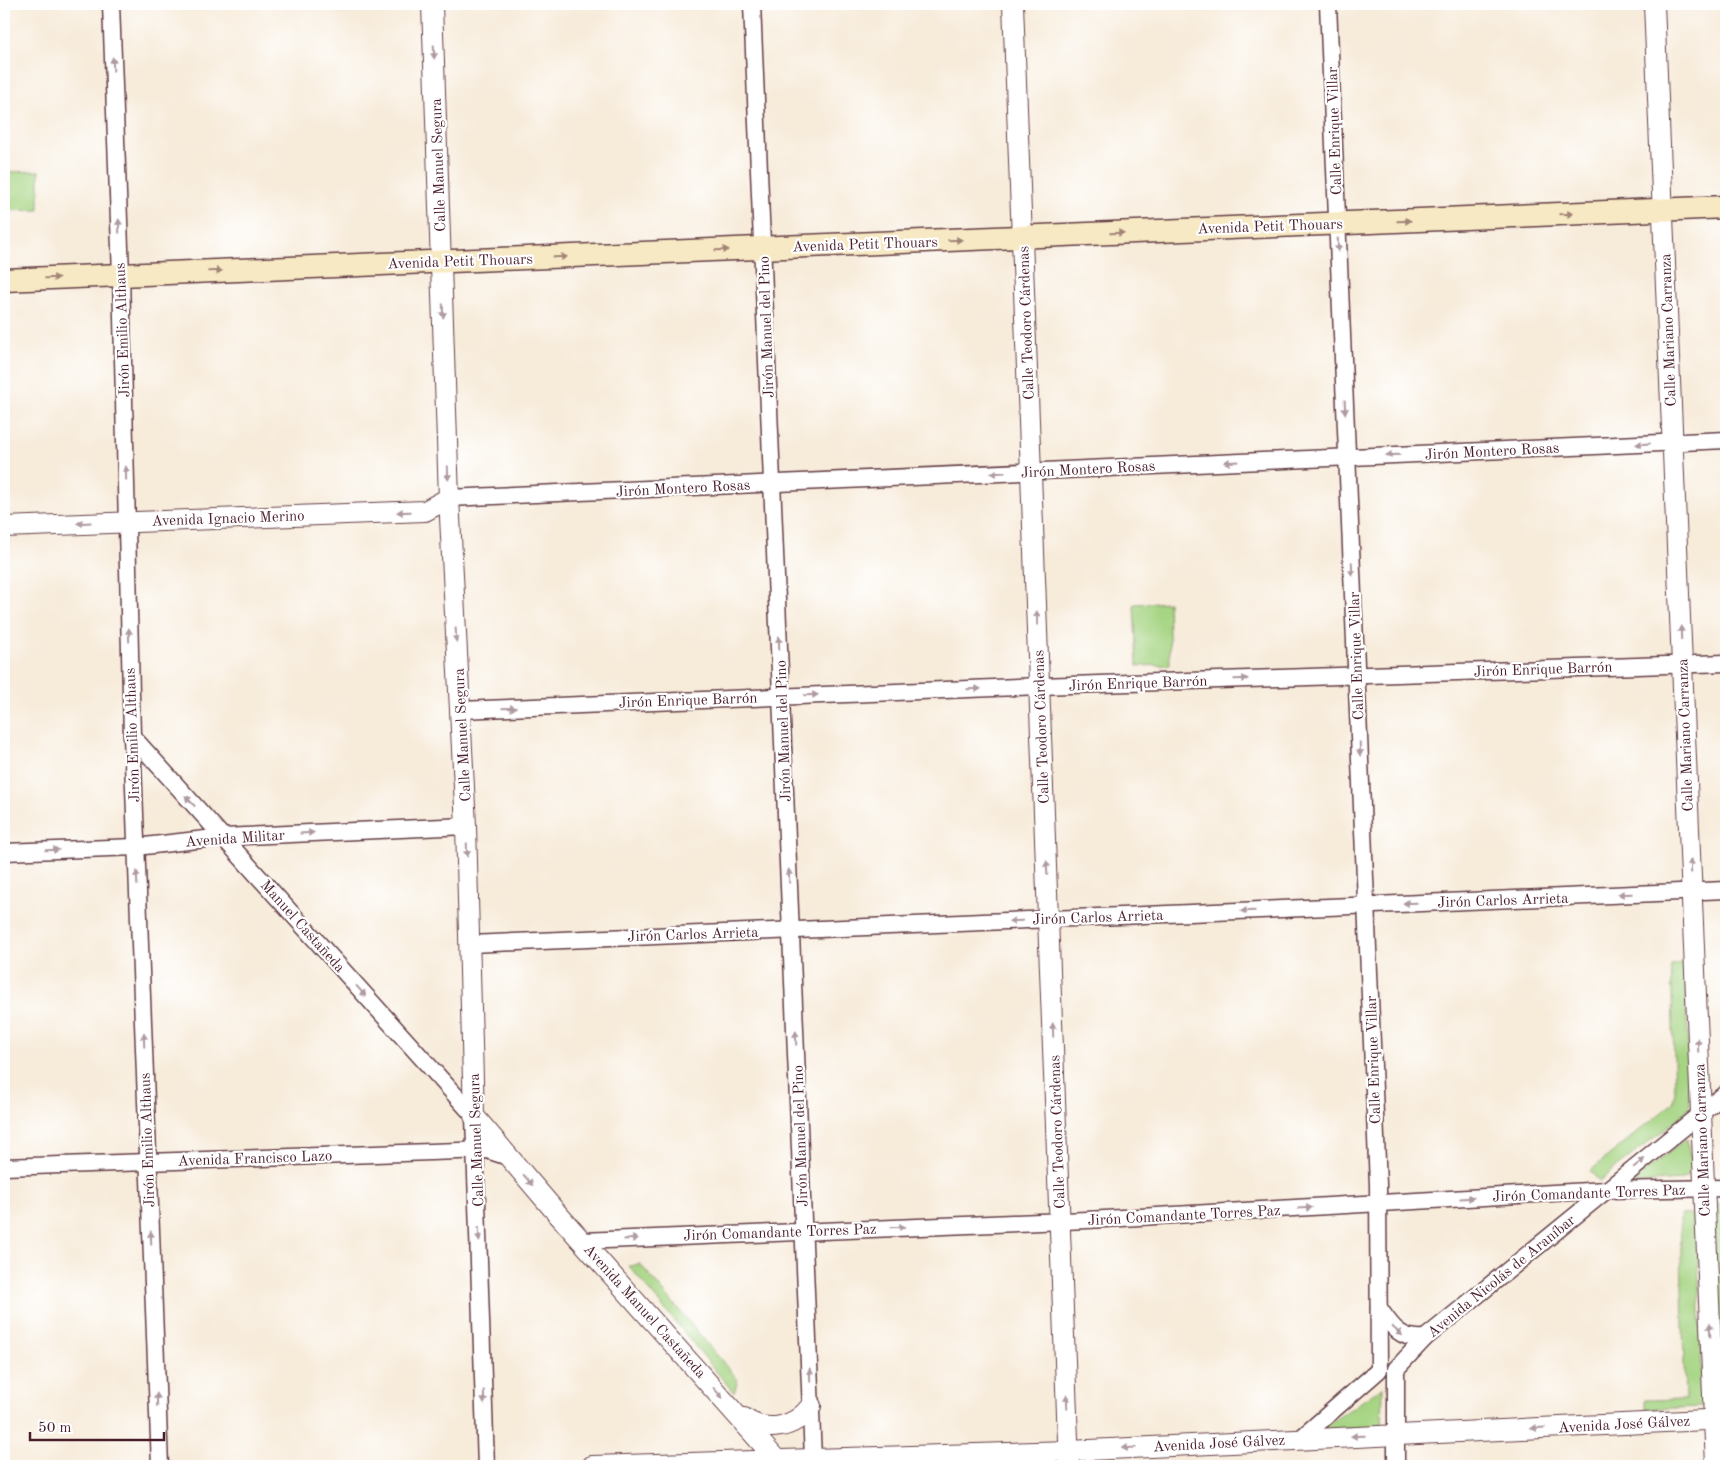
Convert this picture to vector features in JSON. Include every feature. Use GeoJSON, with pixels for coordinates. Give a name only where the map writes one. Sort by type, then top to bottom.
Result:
{"type":"FeatureCollection","features":[{"type":"Feature","properties":{"kind":"main road","name":"Avenida Petit Thouars"},"geometry":{"type":"LineString","coordinates":[[4,280],[1726,207]]}},
{"type":"Feature","properties":{"kind":"street","name":"Jirón Emilio Althaus"},"geometry":{"type":"LineString","coordinates":[[111,4],[121,275],[132,736],[160,1466]]}},
{"type":"Feature","properties":{"kind":"street","name":"Calle Manuel Segura"},"geometry":{"type":"LineString","coordinates":[[432,4],[449,498],[466,826],[486,1466]]}},
{"type":"Feature","properties":{"kind":"street","name":"Jirón Manuel del Pino"},"geometry":{"type":"LineString","coordinates":[[752,4],[814,1463]]}},
{"type":"Feature","properties":{"kind":"street","name":"Calle Teodoro Cárdenas"},"geometry":{"type":"LineString","coordinates":[[1013,4],[1069,1459]]}},
{"type":"Feature","properties":{"kind":"street","name":"Calle Enrique Villar"},"geometry":{"type":"LineString","coordinates":[[1300,1439],[1379,1370],[1379,1204],[1328,4]]}},
{"type":"Feature","properties":{"kind":"street","name":"Calle Mariano Carranza"},"geometry":{"type":"LineString","coordinates":[[1654,4],[1704,1188],[1720,1420],[1716,1466]]}},
{"type":"Feature","properties":{"kind":"street","name":"Jirón Montero Rosas"},"geometry":{"type":"LineString","coordinates":[[449,498],[1726,440]]}},
{"type":"Feature","properties":{"kind":"street","name":"Avenida Ignacio Merino"},"geometry":{"type":"LineString","coordinates":[[4,527],[425,511],[449,498]]}},
{"type":"Feature","properties":{"kind":"street","name":"Jirón Enrique Barrón"},"geometry":{"type":"LineString","coordinates":[[460,710],[1040,686],[1726,663]]}},
{"type":"Feature","properties":{"kind":"street","name":"Manuel Castañeda"},"geometry":{"type":"LineString","coordinates":[[132,736],[474,1116]]}},
{"type":"Feature","properties":{"kind":"street","name":"Avenida Militar"},"geometry":{"type":"LineString","coordinates":[[4,852],[136,847],[224,837],[466,826]]}},
{"type":"Feature","properties":{"kind":"street","name":"Jirón Carlos Arrieta"},"geometry":{"type":"LineString","coordinates":[[470,944],[1726,890]]}},
{"type":"Feature","properties":{"kind":"street","name":"Avenida Nicolás de Araníbar"},"geometry":{"type":"LineString","coordinates":[[1396,1434],[1396,1369],[1425,1338],[1726,1093]]}},
{"type":"Feature","properties":{"kind":"street","name":"Avenida Manuel Castañeda"},"geometry":{"type":"LineString","coordinates":[[474,1116],[582,1241],[780,1463]]}},
{"type":"Feature","properties":{"kind":"street","name":"Avenida Francisco Lazo"},"geometry":{"type":"LineString","coordinates":[[4,1166],[476,1150]]}},
{"type":"Feature","properties":{"kind":"street"},"geometry":{"type":"LineString","coordinates":[[476,1150],[498,1152],[508,1157]]}},
{"type":"Feature","properties":{"kind":"street","name":"Jirón Comandante Torres Paz"},"geometry":{"type":"LineString","coordinates":[[582,1241],[1060,1222],[1606,1190],[1726,1188]]}},
{"type":"Feature","properties":{"kind":"street"},"geometry":{"type":"LineString","coordinates":[[1379,1308],[1395,1331],[1409,1338],[1425,1338]]}},
{"type":"Feature","properties":{"kind":"street"},"geometry":{"type":"LineString","coordinates":[[734,1411],[753,1424],[774,1428],[795,1421],[811,1406]]}},
{"type":"Feature","properties":{"kind":"street","name":"Avenida José Gálvez"},"geometry":{"type":"LineString","coordinates":[[592,1466],[1069,1459],[1300,1439],[1720,1420]]}},
{"type":"Feature","properties":{"kind":"street"},"geometry":{"type":"LineString","coordinates":[[1396,1434],[1396,1466]]}},
{"type":"Feature","properties":{"kind":"green space"},"geometry":{"type":"Polygon","coordinates":[[[39,171],[39,210],[4,211],[4,172],[39,171]]]}},
{"type":"Feature","properties":{"kind":"green space"},"geometry":{"type":"Polygon","coordinates":[[[1168,602],[1170,665],[1137,666],[1134,604],[1168,602]]]}},
{"type":"Feature","properties":{"kind":"green space"},"geometry":{"type":"Polygon","coordinates":[[[1685,962],[1690,1105],[1684,1114],[1599,1181],[1590,1171],[1673,1103],[1675,1091],[1671,965],[1685,962]]]}},
{"type":"Feature","properties":{"kind":"green space"},"geometry":{"type":"Polygon","coordinates":[[[1687,1139],[1691,1166],[1687,1176],[1680,1180],[1628,1184],[1687,1139]]]}},
{"type":"Feature","properties":{"kind":"green space"},"geometry":{"type":"Polygon","coordinates":[[[1726,1199],[1726,1399],[1720,1391],[1714,1207],[1726,1199]]]}},
{"type":"Feature","properties":{"kind":"green space"},"geometry":{"type":"Polygon","coordinates":[[[1697,1214],[1703,1407],[1645,1409],[1645,1400],[1685,1399],[1680,1215],[1697,1214]]]}},
{"type":"Feature","properties":{"kind":"green space"},"geometry":{"type":"Polygon","coordinates":[[[640,1264],[738,1380],[734,1393],[629,1266],[640,1264]]]}},
{"type":"Feature","properties":{"kind":"green space"},"geometry":{"type":"Polygon","coordinates":[[[1383,1387],[1382,1427],[1318,1431],[1383,1387]]]}}]}
